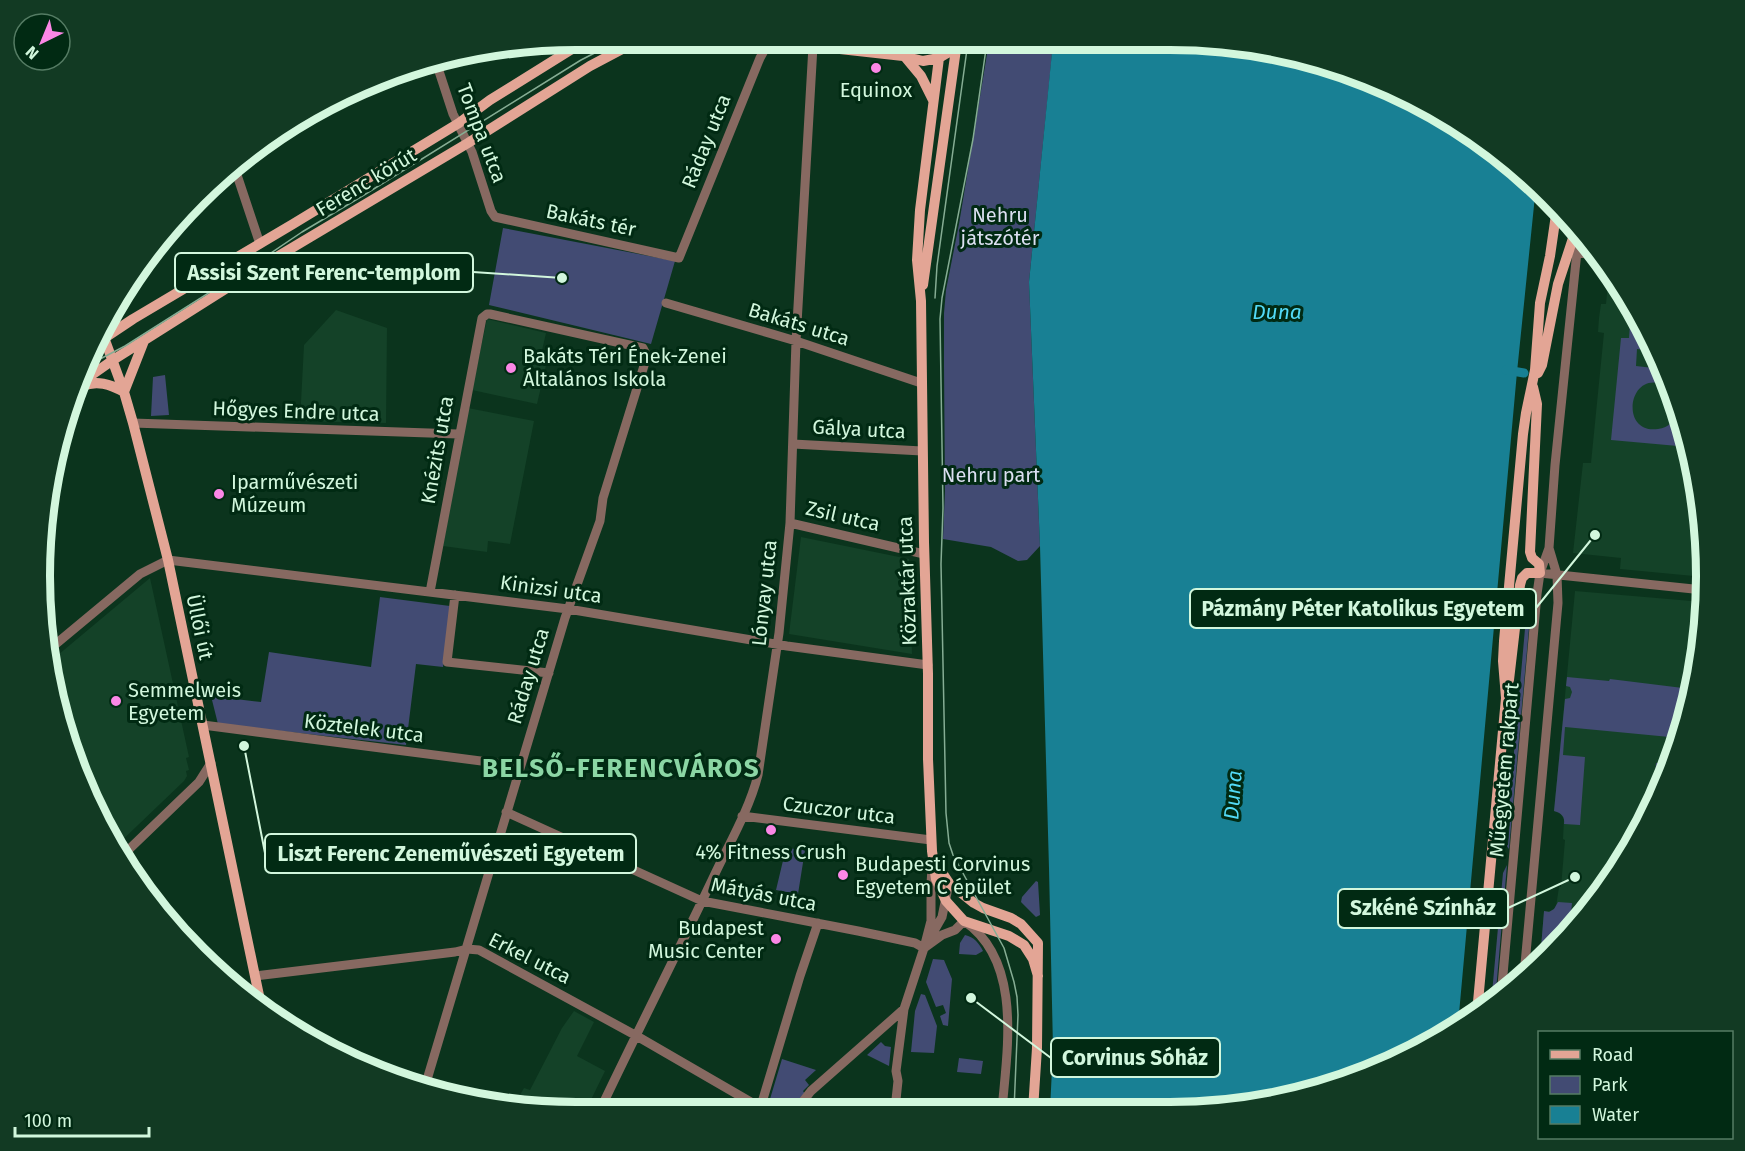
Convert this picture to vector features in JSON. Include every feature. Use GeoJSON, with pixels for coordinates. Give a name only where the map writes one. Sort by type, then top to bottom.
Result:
{"type":"FeatureCollection","features":[{"type":"Feature","properties":{"kind":"main road","name":"Ferenc körút"},"geometry":{"type":"LineString","coordinates":[[110,331],[459,123],[490,100],[570,50]]}},
{"type":"Feature","properties":{"kind":"main road","name":"Ferenc körút"},"geometry":{"type":"LineString","coordinates":[[88,378],[265,264],[468,143],[590,66],[620,50]]}},
{"type":"Feature","properties":{"kind":"main road"},"geometry":{"type":"LineString","coordinates":[[860,50],[923,61],[939,58],[951,50]]}},
{"type":"Feature","properties":{"kind":"main road"},"geometry":{"type":"LineString","coordinates":[[903,56],[913,50]]}},
{"type":"Feature","properties":{"kind":"main road","name":"Közraktár utca"},"geometry":{"type":"LineString","coordinates":[[940,50],[920,210],[917,260],[921,301],[928,759],[931,840],[936,879],[946,901],[964,921]]}},
{"type":"Feature","properties":{"kind":"main road","name":"Közraktár utca"},"geometry":{"type":"LineString","coordinates":[[921,301],[956,50]]}},
{"type":"Feature","properties":{"kind":"main road"},"geometry":{"type":"LineString","coordinates":[[903,56],[914,66],[934,100]]}},
{"type":"Feature","properties":{"kind":"main road"},"geometry":{"type":"LineString","coordinates":[[939,58],[952,76]]}},
{"type":"Feature","properties":{"kind":"main road"},"geometry":{"type":"LineString","coordinates":[[1478,1002],[1506,698],[1520,585],[1527,573],[1540,573],[1539,564],[1532,558],[1530,552],[1538,404],[1533,386],[1540,303],[1555,219]]}},
{"type":"Feature","properties":{"kind":"main road"},"geometry":{"type":"LineString","coordinates":[[1506,698],[1504,641],[1526,413],[1533,386],[1542,365],[1558,284],[1573,238]]}},
{"type":"Feature","properties":{"kind":"main road","name":"Üllői út"},"geometry":{"type":"LineString","coordinates":[[105,341],[133,423],[168,560],[259,996]]}},
{"type":"Feature","properties":{"kind":"main road"},"geometry":{"type":"LineString","coordinates":[[86,384],[91,382],[111,385],[124,392],[144,341]]}},
{"type":"Feature","properties":{"kind":"main road","name":"Közraktár utca"},"geometry":{"type":"LineString","coordinates":[[934,859],[949,883],[974,903],[1021,924],[1038,943],[1037,1048],[1034,1102]]}},
{"type":"Feature","properties":{"kind":"main road"},"geometry":{"type":"LineString","coordinates":[[964,921],[1002,933],[1018,941],[1029,952],[1038,976]]}},
{"type":"Feature","properties":{"kind":"street","name":"Ráday utca"},"geometry":{"type":"LineString","coordinates":[[679,258],[764,50]]}},
{"type":"Feature","properties":{"kind":"street","name":"Lónyay utca"},"geometry":{"type":"LineString","coordinates":[[604,1102],[702,902],[755,787],[758,775],[777,644],[790,523],[810,50]]}},
{"type":"Feature","properties":{"kind":"street","name":"Tompa utca"},"geometry":{"type":"LineString","coordinates":[[438,67],[453,114],[468,143],[495,217]]}},
{"type":"Feature","properties":{"kind":"street"},"geometry":{"type":"LineString","coordinates":[[237,174],[260,243]]}},
{"type":"Feature","properties":{"kind":"street","name":"Bakáts tér"},"geometry":{"type":"LineString","coordinates":[[495,217],[679,258]]}},
{"type":"Feature","properties":{"kind":"street","name":"Műegyetem rakpart"},"geometry":{"type":"LineString","coordinates":[[1502,983],[1538,591],[1540,573],[1549,548],[1578,245]]}},
{"type":"Feature","properties":{"kind":"street"},"geometry":{"type":"LineString","coordinates":[[1578,253],[1586,254]]}},
{"type":"Feature","properties":{"kind":"street","name":"Bakáts utca"},"geometry":{"type":"LineString","coordinates":[[666,303],[796,341],[921,383]]}},
{"type":"Feature","properties":{"kind":"street","name":"Ráday utca"},"geometry":{"type":"LineString","coordinates":[[427,1080],[568,609],[600,521],[603,498],[647,356],[646,350],[640,346],[490,314],[484,315]]}},
{"type":"Feature","properties":{"kind":"street","name":"Knézits utca"},"geometry":{"type":"LineString","coordinates":[[430,592],[480,320],[484,315]]}},
{"type":"Feature","properties":{"kind":"street","name":"Hőgyes Endre utca"},"geometry":{"type":"LineString","coordinates":[[133,423],[458,434]]}},
{"type":"Feature","properties":{"kind":"street","name":"Gálya utca"},"geometry":{"type":"LineString","coordinates":[[793,444],[922,451]]}},
{"type":"Feature","properties":{"kind":"street","name":"Zsil utca"},"geometry":{"type":"LineString","coordinates":[[790,523],[924,554]]}},
{"type":"Feature","properties":{"kind":"street","name":"Műegyetem rakpart"},"geometry":{"type":"LineString","coordinates":[[1525,962],[1559,592],[1557,575],[1549,548]]}},
{"type":"Feature","properties":{"kind":"street"},"geometry":{"type":"LineString","coordinates":[[54,645],[142,572],[168,560]]}},
{"type":"Feature","properties":{"kind":"street","name":"Kinizsi utca"},"geometry":{"type":"LineString","coordinates":[[168,560],[568,609],[777,644],[928,665]]}},
{"type":"Feature","properties":{"kind":"street"},"geometry":{"type":"LineString","coordinates":[[1540,573],[1695,589]]}},
{"type":"Feature","properties":{"kind":"street"},"geometry":{"type":"LineString","coordinates":[[455,595],[447,662],[549,674]]}},
{"type":"Feature","properties":{"kind":"street"},"geometry":{"type":"LineString","coordinates":[[1535,630],[1545,638],[1551,637],[1556,632]]}},
{"type":"Feature","properties":{"kind":"street"},"geometry":{"type":"LineString","coordinates":[[1533,654],[1538,648],[1543,647],[1554,656]]}},
{"type":"Feature","properties":{"kind":"street","name":"Köztelek utca"},"geometry":{"type":"LineString","coordinates":[[202,725],[520,766]]}},
{"type":"Feature","properties":{"kind":"street"},"geometry":{"type":"LineString","coordinates":[[127,850],[200,782],[211,764]]}},
{"type":"Feature","properties":{"kind":"street","name":"Mátyás utca"},"geometry":{"type":"LineString","coordinates":[[506,812],[702,902],[915,943],[924,948]]}},
{"type":"Feature","properties":{"kind":"street","name":"Czuczor utca"},"geometry":{"type":"LineString","coordinates":[[742,816],[931,840]]}},
{"type":"Feature","properties":{"kind":"street","name":"Közraktár utca"},"geometry":{"type":"LineString","coordinates":[[896,1102],[898,1081],[896,1072],[904,1009],[931,921],[934,859]]}},
{"type":"Feature","properties":{"kind":"street","name":"Közraktár utca"},"geometry":{"type":"LineString","coordinates":[[924,948],[942,917],[949,883]]}},
{"type":"Feature","properties":{"kind":"street"},"geometry":{"type":"LineString","coordinates":[[924,948],[942,935],[955,930],[964,921],[975,929],[989,945],[1002,980],[1008,1026],[1003,1102]]}},
{"type":"Feature","properties":{"kind":"street"},"geometry":{"type":"LineString","coordinates":[[762,1102],[818,923]]}},
{"type":"Feature","properties":{"kind":"street","name":"Erkel utca"},"geometry":{"type":"LineString","coordinates":[[255,976],[467,949],[480,950],[635,1035],[750,1102]]}},
{"type":"Feature","properties":{"kind":"street"},"geometry":{"type":"LineString","coordinates":[[804,1102],[811,1091],[854,1051],[904,1009]]}},
{"type":"Feature","properties":{"kind":"street"},"geometry":{"type":"LineString","coordinates":[[883,1026],[894,1028],[900,1036]]}},
{"type":"Feature","properties":{"kind":"shaded area"},"geometry":{"type":"Polygon","coordinates":[[[1608,284],[1641,343],[1668,406],[1678,439],[1691,507],[1696,576],[1620,569],[1621,558],[1573,553],[1583,463],[1591,463],[1604,333],[1598,332],[1599,318],[1601,304],[1606,304],[1608,284]]]}},
{"type":"Feature","properties":{"kind":"shaded area"},"geometry":{"type":"Polygon","coordinates":[[[336,310],[387,328],[386,423],[300,421],[304,345],[336,310]]]}},
{"type":"Feature","properties":{"kind":"shaded area","name":"Bakáts Téri Ének-Zenei Általános Iskola"},"geometry":{"type":"Polygon","coordinates":[[[487,319],[546,333],[540,359],[547,361],[537,404],[472,390],[487,319]]]}},
{"type":"Feature","properties":{"kind":"shaded area"},"geometry":{"type":"Polygon","coordinates":[[[468,408],[534,421],[510,544],[488,541],[487,552],[443,546],[468,408]]]}},
{"type":"Feature","properties":{"kind":"shaded area"},"geometry":{"type":"Polygon","coordinates":[[[801,537],[909,559],[912,654],[789,634],[801,537]]]}},
{"type":"Feature","properties":{"kind":"shaded area","name":"Semmelweis Egyetem"},"geometry":{"type":"Polygon","coordinates":[[[150,578],[189,757],[186,758],[189,770],[186,771],[187,776],[184,781],[122,841],[104,808],[77,745],[67,712],[56,656],[150,578]]]}},
{"type":"Feature","properties":{"kind":"shaded area"},"geometry":{"type":"Polygon","coordinates":[[[1575,591],[1695,601],[1691,644],[1678,712],[1655,777],[1641,808],[1607,868],[1587,896],[1541,947],[1544,911],[1551,911],[1556,907],[1559,887],[1561,887],[1565,840],[1563,839],[1564,819],[1560,813],[1554,811],[1575,591]]]}},
{"type":"Feature","properties":{"kind":"shaded area"},"geometry":{"type":"Polygon","coordinates":[[[574,1011],[594,1022],[577,1056],[605,1071],[590,1102],[518,1098],[524,1088],[530,1090],[562,1028],[574,1011]]]}},
{"type":"Feature","properties":{"kind":"green space","name":"Nehru part"},"geometry":{"type":"Polygon","coordinates":[[[988,50],[1052,50],[1029,282],[1040,546],[1027,560],[1018,561],[991,547],[943,539],[944,313],[946,290],[988,50]]]}},
{"type":"Feature","properties":{"kind":"green space"},"geometry":{"type":"Polygon","coordinates":[[[503,228],[675,261],[651,344],[489,305],[503,228]]]}},
{"type":"Feature","properties":{"kind":"green space"},"geometry":{"type":"Polygon","coordinates":[[[1631,324],[1644,350],[1637,349],[1636,366],[1652,368],[1659,384],[1645,384],[1637,391],[1633,401],[1633,412],[1637,421],[1645,428],[1658,429],[1672,421],[1679,446],[1611,440],[1621,338],[1629,338],[1631,324]]]}},
{"type":"Feature","properties":{"kind":"green space"},"geometry":{"type":"Polygon","coordinates":[[[165,375],[169,415],[151,416],[153,377],[165,375]]]}},
{"type":"Feature","properties":{"kind":"green space"},"geometry":{"type":"Polygon","coordinates":[[[1528,595],[1532,595],[1509,849],[1506,845],[1508,845],[1511,808],[1509,808],[1528,595]]]}},
{"type":"Feature","properties":{"kind":"green space"},"geometry":{"type":"Polygon","coordinates":[[[380,597],[450,606],[443,667],[416,664],[406,745],[218,724],[211,696],[261,702],[269,652],[371,667],[380,597]]]}},
{"type":"Feature","properties":{"kind":"green space"},"geometry":{"type":"Polygon","coordinates":[[[1567,677],[1609,681],[1610,679],[1683,688],[1670,737],[1565,727],[1563,755],[1585,757],[1580,825],[1564,824],[1562,815],[1554,811],[1565,699],[1570,698],[1572,692],[1570,687],[1566,686],[1567,677]]]}},
{"type":"Feature","properties":{"kind":"green space"},"geometry":{"type":"Polygon","coordinates":[[[1656,763],[1660,764],[1655,777],[1656,763]]]}},
{"type":"Feature","properties":{"kind":"green space"},"geometry":{"type":"Polygon","coordinates":[[[786,848],[805,850],[798,894],[776,890],[786,848]]]}},
{"type":"Feature","properties":{"kind":"green space"},"geometry":{"type":"Polygon","coordinates":[[[1507,865],[1496,988],[1492,991],[1503,873],[1507,865]]]}},
{"type":"Feature","properties":{"kind":"green space"},"geometry":{"type":"Polygon","coordinates":[[[1036,881],[1038,882],[1040,915],[1036,917],[1021,902],[1022,897],[1036,881]]]}},
{"type":"Feature","properties":{"kind":"green space"},"geometry":{"type":"Polygon","coordinates":[[[1558,902],[1572,903],[1571,915],[1541,947],[1544,911],[1549,912],[1558,902]]]}},
{"type":"Feature","properties":{"kind":"green space"},"geometry":{"type":"Polygon","coordinates":[[[965,935],[976,941],[983,951],[976,955],[959,954],[960,943],[965,935]]]}},
{"type":"Feature","properties":{"kind":"green space"},"geometry":{"type":"Polygon","coordinates":[[[933,959],[944,960],[952,979],[948,1026],[943,1025],[940,1016],[946,1013],[943,1005],[936,1007],[926,982],[933,959]]]}},
{"type":"Feature","properties":{"kind":"green space"},"geometry":{"type":"Polygon","coordinates":[[[921,994],[925,995],[937,1026],[934,1053],[911,1052],[915,1011],[921,994]]]}},
{"type":"Feature","properties":{"kind":"green space"},"geometry":{"type":"Polygon","coordinates":[[[881,1042],[891,1047],[889,1066],[867,1055],[881,1042]]]}},
{"type":"Feature","properties":{"kind":"green space"},"geometry":{"type":"Polygon","coordinates":[[[959,1058],[983,1061],[981,1074],[957,1072],[959,1058]]]}},
{"type":"Feature","properties":{"kind":"green space"},"geometry":{"type":"Polygon","coordinates":[[[782,1059],[816,1070],[805,1080],[809,1085],[803,1091],[805,1094],[802,1102],[769,1102],[782,1059]]]}},
{"type":"Feature","properties":{"kind":"water","name":"Duna"},"geometry":{"type":"Polygon","coordinates":[[[1052,50],[1169,50],[1238,54],[1306,67],[1339,77],[1402,104],[1462,138],[1490,158],[1535,198],[1459,1015],[1402,1047],[1339,1074],[1306,1084],[1238,1097],[1169,1102],[1050,1102],[1053,1048],[1049,868],[1040,546],[1029,282],[1052,50]]]}},
{"type":"Feature","properties":{"kind":"waterway"},"geometry":{"type":"LineString","coordinates":[[1506,370],[1524,373]]}},
{"type":"Feature","properties":{"kind":"tram line"},"geometry":{"type":"LineString","coordinates":[[96,361],[125,346],[302,232],[601,50]]}},
{"type":"Feature","properties":{"kind":"tram line"},"geometry":{"type":"LineString","coordinates":[[935,298],[937,266],[967,50]]}},
{"type":"Feature","properties":{"kind":"tram line"},"geometry":{"type":"LineString","coordinates":[[986,50],[973,139],[942,298],[940,319],[943,508],[941,564],[946,813],[949,843],[953,855],[1004,948],[1014,982],[1018,1015],[1014,1102]]}},
{"type":"Feature","properties":{"kind":"place","name":"Equinox"},"geometry":{"type":"Point","coordinates":[876,68]}},
{"type":"Feature","properties":{"kind":"place","name":"Assisi Szent Ferenc-templom"},"geometry":{"type":"Point","coordinates":[562,278]}},
{"type":"Feature","properties":{"kind":"place","name":"Bakáts Téri Ének-Zenei Általános Iskola"},"geometry":{"type":"Point","coordinates":[511,368]}},
{"type":"Feature","properties":{"kind":"place","name":"Iparművészeti Múzeum"},"geometry":{"type":"Point","coordinates":[219,494]}},
{"type":"Feature","properties":{"kind":"place","name":"Pázmány Péter Katolikus Egyetem"},"geometry":{"type":"Point","coordinates":[1595,535]}},
{"type":"Feature","properties":{"kind":"place","name":"Semmelweis Egyetem"},"geometry":{"type":"Point","coordinates":[116,701]}},
{"type":"Feature","properties":{"kind":"place","name":"Liszt Ferenc Zeneművészeti Egyetem"},"geometry":{"type":"Point","coordinates":[244,746]}},
{"type":"Feature","properties":{"kind":"place","name":"4% Fitness Crush"},"geometry":{"type":"Point","coordinates":[771,830]}},
{"type":"Feature","properties":{"kind":"place","name":"Budapesti Corvinus Egyetem C épület"},"geometry":{"type":"Point","coordinates":[843,875]}},
{"type":"Feature","properties":{"kind":"place","name":"Szkéné Színház"},"geometry":{"type":"Point","coordinates":[1575,877]}},
{"type":"Feature","properties":{"kind":"place","name":"Budapest Music Center"},"geometry":{"type":"Point","coordinates":[776,939]}},
{"type":"Feature","properties":{"kind":"place","name":"Corvinus Sóház"},"geometry":{"type":"Point","coordinates":[971,998]}},
{"type":"Feature","properties":{"kind":"district","name":"BELSŐ-FERENCVÁROS"},"geometry":{"type":"Point","coordinates":[621,768]}},
{"type":"Feature","properties":{"kind":"park label","name":"Nehru játszótér"},"geometry":{"type":"Point","coordinates":[1000,226]}}]}
